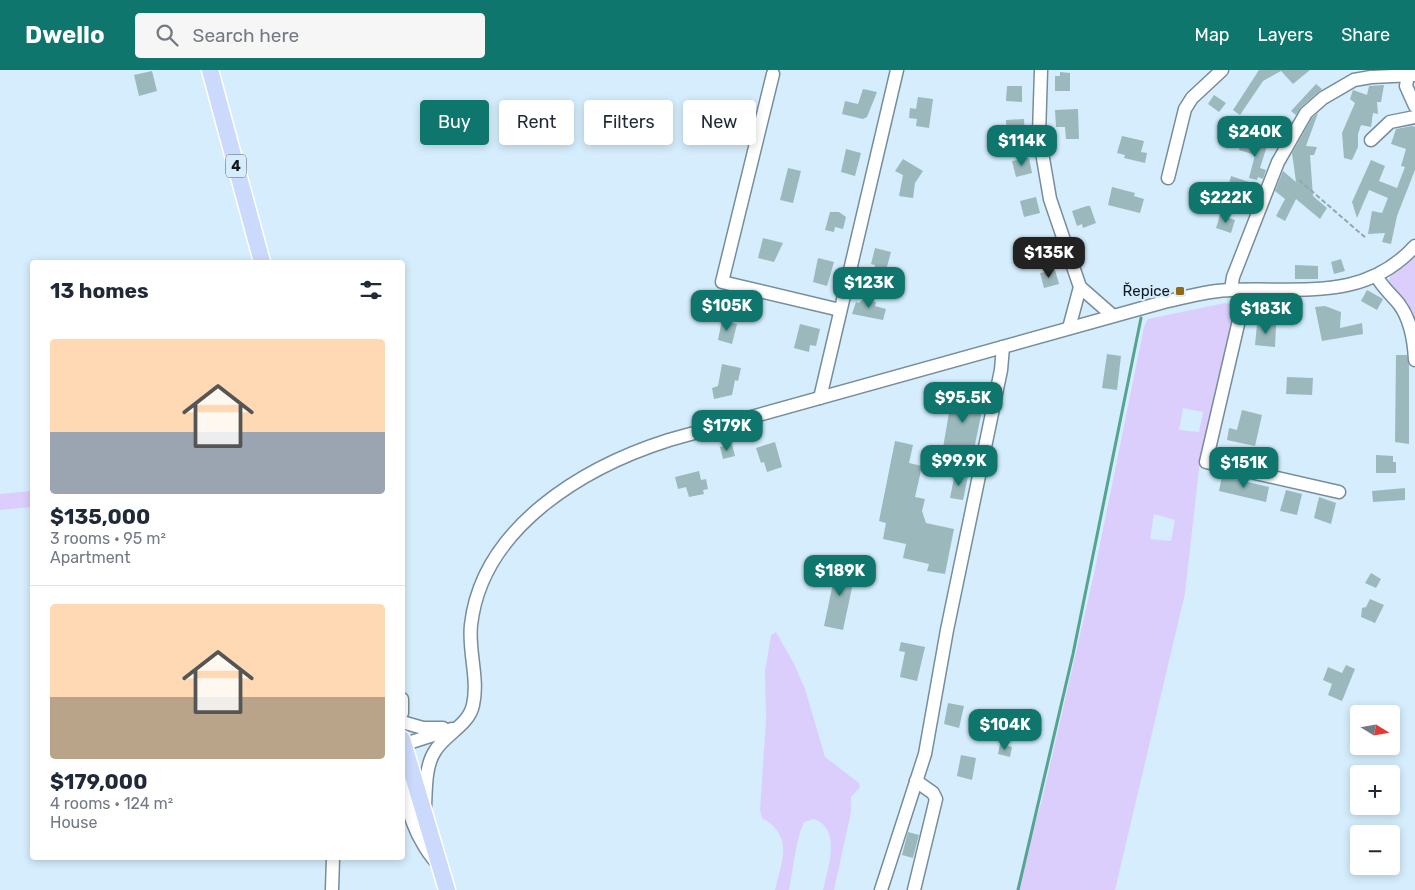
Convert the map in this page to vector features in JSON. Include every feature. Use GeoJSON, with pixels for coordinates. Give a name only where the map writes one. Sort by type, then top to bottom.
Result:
{"type":"FeatureCollection","features":[{"type":"Feature","properties":{"kind":"main road","name":"4"},"geometry":{"type":"LineString","coordinates":[[210,70],[261,260]]}},
{"type":"Feature","properties":{"kind":"main road"},"geometry":{"type":"LineString","coordinates":[[405,756],[407,770],[424,814],[447,890]]}},
{"type":"Feature","properties":{"kind":"street"},"geometry":{"type":"LineString","coordinates":[[820,398],[897,70]]}},
{"type":"Feature","properties":{"kind":"street"},"geometry":{"type":"LineString","coordinates":[[1041,70],[1039,135],[1050,199],[1080,287],[1112,315]]}},
{"type":"Feature","properties":{"kind":"street"},"geometry":{"type":"LineString","coordinates":[[1168,178],[1185,109],[1192,98],[1222,70]]}},
{"type":"Feature","properties":{"kind":"street"},"geometry":{"type":"LineString","coordinates":[[773,74],[722,282],[840,310]]}},
{"type":"Feature","properties":{"kind":"street"},"geometry":{"type":"LineString","coordinates":[[1412,75],[1406,86],[1415,106]]}},
{"type":"Feature","properties":{"kind":"street"},"geometry":{"type":"LineString","coordinates":[[1231,290],[1232,277],[1278,162],[1301,119],[1324,98],[1354,80],[1371,77],[1412,75]]}},
{"type":"Feature","properties":{"kind":"street"},"geometry":{"type":"LineString","coordinates":[[1371,140],[1390,122],[1415,117]]}},
{"type":"Feature","properties":{"kind":"street"},"geometry":{"type":"LineString","coordinates":[[424,814],[428,774],[432,756],[439,745],[460,725],[473,705],[475,684],[471,626],[476,603],[487,575],[497,558],[533,514],[585,475],[642,448],[1112,315],[1210,291],[1349,286],[1377,276],[1394,266],[1415,246]]}},
{"type":"Feature","properties":{"kind":"street"},"geometry":{"type":"LineString","coordinates":[[1377,276],[1384,289],[1398,302],[1410,324],[1415,358]]}},
{"type":"Feature","properties":{"kind":"street"},"geometry":{"type":"LineString","coordinates":[[1069,328],[1080,287]]}},
{"type":"Feature","properties":{"kind":"street"},"geometry":{"type":"LineString","coordinates":[[1246,290],[1206,462],[1339,492]]}},
{"type":"Feature","properties":{"kind":"street"},"geometry":{"type":"LineString","coordinates":[[881,890],[925,754],[947,630],[1000,380],[1003,347]]}},
{"type":"Feature","properties":{"kind":"street"},"geometry":{"type":"LineString","coordinates":[[405,723],[430,729],[460,725]]}},
{"type":"Feature","properties":{"kind":"street"},"geometry":{"type":"LineString","coordinates":[[405,743],[435,736],[460,725]]}},
{"type":"Feature","properties":{"kind":"street"},"geometry":{"type":"LineString","coordinates":[[407,770],[406,792],[416,831],[429,856],[440,866]]}},
{"type":"Feature","properties":{"kind":"street"},"geometry":{"type":"LineString","coordinates":[[914,890],[936,799],[933,793],[916,781]]}},
{"type":"Feature","properties":{"kind":"street"},"geometry":{"type":"LineString","coordinates":[[332,890],[333,860]]}},
{"type":"Feature","properties":{"kind":"path"},"geometry":{"type":"LineString","coordinates":[[1299,180],[1366,239]]}},
{"type":"Feature","properties":{"kind":"shaded area"},"geometry":{"type":"Polygon","coordinates":[[[1415,253],[1415,323],[1408,304],[1389,285],[1389,280],[1394,271],[1415,253]]]}},
{"type":"Feature","properties":{"kind":"shaded area"},"geometry":{"type":"Polygon","coordinates":[[[1225,303],[1231,304],[1234,309],[1232,325],[1200,460],[1185,593],[1115,890],[1016,890],[1042,800],[1094,574],[1144,327],[1148,319],[1225,303]],[[1183,408],[1179,430],[1199,432],[1203,412],[1183,408]],[[1154,514],[1150,539],[1171,541],[1175,520],[1154,514]]]}},
{"type":"Feature","properties":{"kind":"shaded area"},"geometry":{"type":"Polygon","coordinates":[[[30,491],[30,507],[0,510],[0,494],[30,491]]]}},
{"type":"Feature","properties":{"kind":"shaded area"},"geometry":{"type":"Polygon","coordinates":[[[776,632],[794,664],[805,689],[825,757],[859,783],[860,787],[851,797],[851,812],[834,890],[823,890],[830,861],[830,840],[828,831],[823,824],[814,819],[804,822],[801,829],[789,890],[775,890],[782,859],[782,841],[779,833],[762,818],[760,810],[766,720],[765,671],[771,635],[776,632]]]}},
{"type":"Feature","properties":{"kind":"building"},"geometry":{"type":"Polygon","coordinates":[[[1259,70],[1310,70],[1293,84],[1281,71],[1263,81],[1240,115],[1233,110],[1259,70]]]}},
{"type":"Feature","properties":{"kind":"building"},"geometry":{"type":"Polygon","coordinates":[[[152,71],[157,91],[139,96],[134,75],[152,71]]]}},
{"type":"Feature","properties":{"kind":"building"},"geometry":{"type":"Polygon","coordinates":[[[1060,72],[1070,73],[1070,91],[1055,91],[1055,76],[1060,76],[1060,72]]]}},
{"type":"Feature","properties":{"kind":"building"},"geometry":{"type":"Polygon","coordinates":[[[1316,84],[1322,89],[1301,107],[1296,115],[1291,111],[1316,84]]]}},
{"type":"Feature","properties":{"kind":"building"},"geometry":{"type":"Polygon","coordinates":[[[1384,85],[1381,102],[1377,102],[1378,114],[1373,113],[1371,127],[1361,125],[1358,134],[1358,147],[1352,160],[1344,158],[1342,133],[1355,103],[1350,99],[1353,90],[1367,95],[1369,86],[1384,85]]]}},
{"type":"Feature","properties":{"kind":"building"},"geometry":{"type":"Polygon","coordinates":[[[1007,86],[1022,86],[1022,102],[1006,101],[1007,86]]]}},
{"type":"Feature","properties":{"kind":"building"},"geometry":{"type":"Polygon","coordinates":[[[863,89],[877,92],[867,117],[863,119],[842,114],[845,101],[858,104],[863,89]]]}},
{"type":"Feature","properties":{"kind":"building"},"geometry":{"type":"Polygon","coordinates":[[[1214,95],[1226,103],[1219,112],[1208,104],[1214,95]]]}},
{"type":"Feature","properties":{"kind":"building"},"geometry":{"type":"Polygon","coordinates":[[[918,97],[933,99],[929,128],[916,126],[917,119],[909,118],[910,108],[916,109],[918,97]]]}},
{"type":"Feature","properties":{"kind":"building"},"geometry":{"type":"Polygon","coordinates":[[[1078,109],[1079,139],[1066,139],[1065,127],[1056,127],[1055,110],[1078,109]]]}},
{"type":"Feature","properties":{"kind":"building"},"geometry":{"type":"Polygon","coordinates":[[[1318,113],[1306,146],[1317,147],[1314,155],[1310,155],[1313,196],[1327,208],[1320,219],[1296,199],[1285,221],[1276,216],[1285,199],[1275,191],[1283,171],[1296,182],[1292,153],[1312,118],[1318,113]]]}},
{"type":"Feature","properties":{"kind":"building"},"geometry":{"type":"Polygon","coordinates":[[[1024,119],[1025,135],[1007,136],[1006,120],[1024,119]]]}},
{"type":"Feature","properties":{"kind":"building"},"geometry":{"type":"Polygon","coordinates":[[[1415,127],[1415,170],[1397,216],[1391,244],[1382,242],[1385,233],[1368,234],[1372,211],[1382,213],[1388,198],[1369,190],[1357,218],[1352,202],[1371,160],[1385,166],[1379,181],[1397,188],[1405,167],[1401,166],[1406,149],[1391,144],[1396,129],[1415,127]]]}},
{"type":"Feature","properties":{"kind":"building"},"geometry":{"type":"Polygon","coordinates":[[[1122,136],[1144,141],[1141,152],[1147,153],[1145,163],[1124,158],[1125,155],[1117,153],[1122,136]]]}},
{"type":"Feature","properties":{"kind":"building"},"geometry":{"type":"Polygon","coordinates":[[[1242,139],[1267,146],[1260,168],[1266,170],[1263,179],[1258,177],[1257,180],[1249,178],[1255,155],[1239,150],[1242,139]]]}},
{"type":"Feature","properties":{"kind":"building"},"geometry":{"type":"Polygon","coordinates":[[[846,149],[861,153],[855,176],[841,172],[846,149]]]}},
{"type":"Feature","properties":{"kind":"building"},"geometry":{"type":"Polygon","coordinates":[[[1029,158],[1032,173],[1016,177],[1012,161],[1029,158]]]}},
{"type":"Feature","properties":{"kind":"building"},"geometry":{"type":"Polygon","coordinates":[[[903,159],[923,171],[915,183],[913,198],[899,196],[903,175],[895,171],[903,159]]]}},
{"type":"Feature","properties":{"kind":"building"},"geometry":{"type":"Polygon","coordinates":[[[788,168],[801,171],[793,203],[780,200],[788,168]]]}},
{"type":"Feature","properties":{"kind":"building"},"geometry":{"type":"Polygon","coordinates":[[[1231,176],[1252,183],[1247,197],[1227,191],[1231,176]]]}},
{"type":"Feature","properties":{"kind":"building"},"geometry":{"type":"Polygon","coordinates":[[[1112,187],[1135,193],[1134,196],[1144,199],[1140,213],[1108,205],[1112,187]]]}},
{"type":"Feature","properties":{"kind":"building"},"geometry":{"type":"Polygon","coordinates":[[[1036,197],[1040,213],[1024,217],[1020,201],[1036,197]]]}},
{"type":"Feature","properties":{"kind":"building"},"geometry":{"type":"Polygon","coordinates":[[[1090,206],[1096,223],[1083,228],[1082,224],[1077,226],[1072,211],[1090,206]]]}},
{"type":"Feature","properties":{"kind":"building"},"geometry":{"type":"Polygon","coordinates":[[[830,212],[839,212],[846,217],[843,229],[835,227],[834,232],[825,230],[830,212]]]}},
{"type":"Feature","properties":{"kind":"building"},"geometry":{"type":"Polygon","coordinates":[[[1220,215],[1235,220],[1231,233],[1216,228],[1220,215]]]}},
{"type":"Feature","properties":{"kind":"building"},"geometry":{"type":"Polygon","coordinates":[[[763,238],[783,243],[774,262],[758,258],[763,238]]]}},
{"type":"Feature","properties":{"kind":"building"},"geometry":{"type":"Polygon","coordinates":[[[1048,238],[1053,252],[1037,258],[1032,243],[1048,238]]]}},
{"type":"Feature","properties":{"kind":"building"},"geometry":{"type":"Polygon","coordinates":[[[875,248],[891,252],[885,274],[874,272],[875,265],[871,264],[875,248]]]}},
{"type":"Feature","properties":{"kind":"building"},"geometry":{"type":"Polygon","coordinates":[[[818,258],[834,262],[827,286],[813,282],[818,258]]]}},
{"type":"Feature","properties":{"kind":"building"},"geometry":{"type":"Polygon","coordinates":[[[1341,259],[1345,271],[1334,274],[1331,262],[1341,259]]]}},
{"type":"Feature","properties":{"kind":"building"},"geometry":{"type":"Polygon","coordinates":[[[1295,265],[1318,266],[1318,279],[1295,279],[1295,265]]]}},
{"type":"Feature","properties":{"kind":"building"},"geometry":{"type":"Polygon","coordinates":[[[1055,270],[1059,284],[1044,288],[1040,273],[1055,270]]]}},
{"type":"Feature","properties":{"kind":"building"},"geometry":{"type":"Polygon","coordinates":[[[1367,290],[1383,299],[1377,310],[1361,301],[1367,290]]]}},
{"type":"Feature","properties":{"kind":"building"},"geometry":{"type":"Polygon","coordinates":[[[868,294],[870,301],[876,302],[875,306],[886,309],[883,320],[852,314],[856,302],[859,303],[868,294]]]}},
{"type":"Feature","properties":{"kind":"building"},"geometry":{"type":"Polygon","coordinates":[[[1325,306],[1341,312],[1340,328],[1362,323],[1363,334],[1322,341],[1315,307],[1325,306]]]}},
{"type":"Feature","properties":{"kind":"building"},"geometry":{"type":"Polygon","coordinates":[[[722,320],[737,324],[732,344],[718,340],[722,320]]]}},
{"type":"Feature","properties":{"kind":"building"},"geometry":{"type":"Polygon","coordinates":[[[800,324],[820,329],[816,346],[810,345],[809,352],[794,348],[800,324]]]}},
{"type":"Feature","properties":{"kind":"building"},"geometry":{"type":"Polygon","coordinates":[[[1257,324],[1276,325],[1275,347],[1255,345],[1257,324]]]}},
{"type":"Feature","properties":{"kind":"building"},"geometry":{"type":"Polygon","coordinates":[[[1107,354],[1121,356],[1117,390],[1102,388],[1107,354]]]}},
{"type":"Feature","properties":{"kind":"building"},"geometry":{"type":"Polygon","coordinates":[[[1396,355],[1407,355],[1409,365],[1409,444],[1395,442],[1396,355]]]}},
{"type":"Feature","properties":{"kind":"building"},"geometry":{"type":"Polygon","coordinates":[[[722,364],[741,368],[738,381],[735,380],[732,395],[714,399],[712,388],[718,386],[722,364]]]}},
{"type":"Feature","properties":{"kind":"building"},"geometry":{"type":"Polygon","coordinates":[[[1287,377],[1313,378],[1312,395],[1286,394],[1287,377]]]}},
{"type":"Feature","properties":{"kind":"building"},"geometry":{"type":"Polygon","coordinates":[[[952,395],[984,401],[973,454],[943,448],[952,395]]]}},
{"type":"Feature","properties":{"kind":"building"},"geometry":{"type":"Polygon","coordinates":[[[1242,410],[1262,415],[1255,446],[1227,440],[1229,428],[1237,430],[1242,410]]]}},
{"type":"Feature","properties":{"kind":"building"},"geometry":{"type":"Polygon","coordinates":[[[895,441],[913,445],[909,463],[922,466],[915,497],[925,499],[922,511],[926,523],[954,529],[945,574],[927,571],[929,564],[903,558],[906,544],[883,539],[886,523],[879,521],[895,441]]]}},
{"type":"Feature","properties":{"kind":"building"},"geometry":{"type":"Polygon","coordinates":[[[775,442],[782,467],[767,472],[764,462],[761,463],[756,448],[775,442]]]}},
{"type":"Feature","properties":{"kind":"building"},"geometry":{"type":"Polygon","coordinates":[[[732,444],[735,456],[723,459],[720,447],[732,444]]]}},
{"type":"Feature","properties":{"kind":"building"},"geometry":{"type":"Polygon","coordinates":[[[1376,455],[1393,456],[1393,462],[1396,462],[1396,473],[1376,473],[1376,455]]]}},
{"type":"Feature","properties":{"kind":"building"},"geometry":{"type":"Polygon","coordinates":[[[699,471],[701,480],[706,479],[708,489],[703,490],[704,494],[689,497],[686,487],[678,489],[675,477],[699,471]]]}},
{"type":"Feature","properties":{"kind":"building"},"geometry":{"type":"Polygon","coordinates":[[[955,473],[968,476],[963,500],[950,498],[955,473]]]}},
{"type":"Feature","properties":{"kind":"building"},"geometry":{"type":"Polygon","coordinates":[[[1222,476],[1269,487],[1266,502],[1219,491],[1222,476]]]}},
{"type":"Feature","properties":{"kind":"building"},"geometry":{"type":"Polygon","coordinates":[[[1405,488],[1405,500],[1373,502],[1372,491],[1405,488]]]}},
{"type":"Feature","properties":{"kind":"building"},"geometry":{"type":"Polygon","coordinates":[[[1286,490],[1302,494],[1297,515],[1280,511],[1286,490]]]}},
{"type":"Feature","properties":{"kind":"building"},"geometry":{"type":"Polygon","coordinates":[[[1319,497],[1336,503],[1331,524],[1314,518],[1319,497]]]}},
{"type":"Feature","properties":{"kind":"building"},"geometry":{"type":"Polygon","coordinates":[[[847,562],[857,564],[843,630],[824,626],[836,569],[845,571],[847,562]]]}},
{"type":"Feature","properties":{"kind":"building"},"geometry":{"type":"Polygon","coordinates":[[[1371,573],[1381,579],[1376,588],[1365,583],[1371,573]]]}},
{"type":"Feature","properties":{"kind":"building"},"geometry":{"type":"Polygon","coordinates":[[[1370,599],[1384,605],[1375,623],[1361,617],[1362,608],[1366,607],[1370,599]]]}},
{"type":"Feature","properties":{"kind":"building"},"geometry":{"type":"Polygon","coordinates":[[[901,642],[925,647],[917,681],[900,677],[905,652],[899,651],[901,642]]]}},
{"type":"Feature","properties":{"kind":"building"},"geometry":{"type":"Polygon","coordinates":[[[1346,665],[1355,669],[1342,701],[1328,695],[1332,684],[1323,680],[1328,667],[1342,673],[1346,665]]]}},
{"type":"Feature","properties":{"kind":"building"},"geometry":{"type":"Polygon","coordinates":[[[948,703],[964,706],[959,728],[944,724],[948,703]]]}},
{"type":"Feature","properties":{"kind":"building"},"geometry":{"type":"Polygon","coordinates":[[[1000,744],[1012,747],[1010,757],[998,754],[1000,744]]]}},
{"type":"Feature","properties":{"kind":"building"},"geometry":{"type":"Polygon","coordinates":[[[961,755],[976,758],[972,780],[957,776],[961,755]]]}},
{"type":"Feature","properties":{"kind":"building"},"geometry":{"type":"Polygon","coordinates":[[[908,832],[919,835],[913,858],[902,855],[908,832]]]}},
{"type":"Feature","properties":{"kind":"waterway"},"geometry":{"type":"LineString","coordinates":[[1018,890],[1073,654],[1141,318]]}},
{"type":"Feature","properties":{"kind":"place","name":"Řepice"},"geometry":{"type":"Point","coordinates":[1180,291]}}]}
